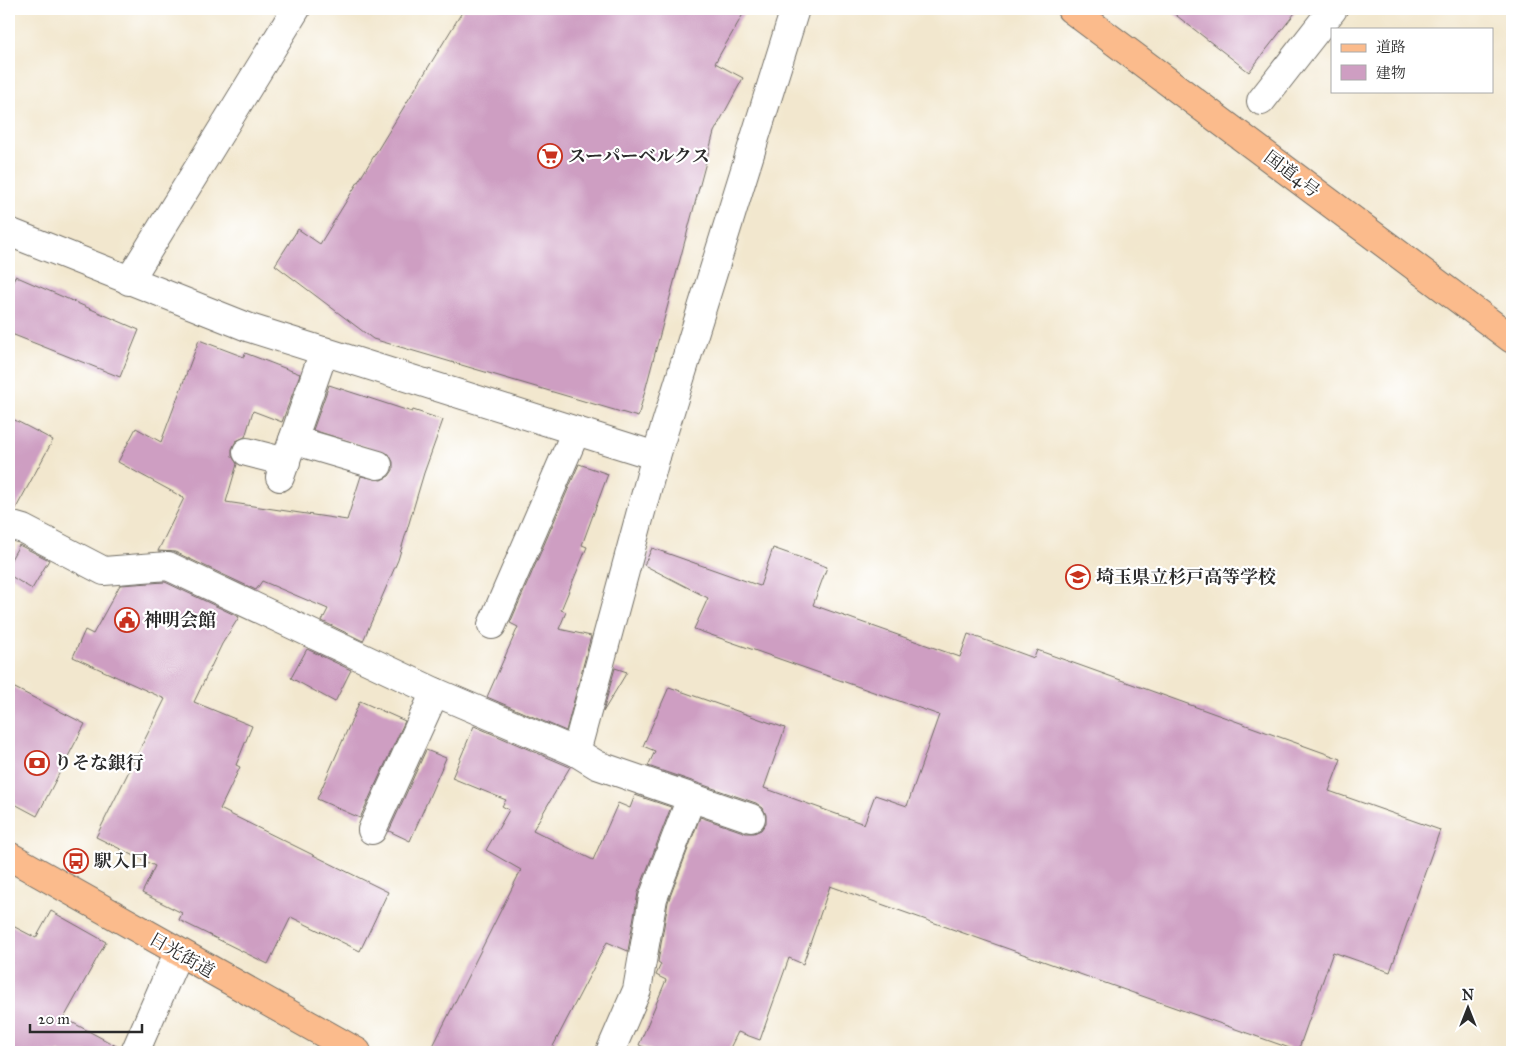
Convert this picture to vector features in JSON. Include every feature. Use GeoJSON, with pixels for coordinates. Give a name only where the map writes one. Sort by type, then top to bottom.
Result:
{"type":"FeatureCollection","features":[{"type":"Feature","properties":{"kind":"main road","name":"国道4号"},"geometry":{"type":"LineString","coordinates":[[1072,9],[1512,339]]}},
{"type":"Feature","properties":{"kind":"main road","name":"日光街道"},"geometry":{"type":"LineString","coordinates":[[9,856],[178,953],[357,1052]]}},
{"type":"Feature","properties":{"kind":"street"},"geometry":{"type":"LineString","coordinates":[[129,281],[296,9]]}},
{"type":"Feature","properties":{"kind":"street"},"geometry":{"type":"LineString","coordinates":[[576,752],[656,456],[795,9]]}},
{"type":"Feature","properties":{"kind":"street"},"geometry":{"type":"LineString","coordinates":[[1261,101],[1333,9]]}},
{"type":"Feature","properties":{"kind":"street"},"geometry":{"type":"LineString","coordinates":[[9,232],[250,328],[656,456]]}},
{"type":"Feature","properties":{"kind":"street"},"geometry":{"type":"LineString","coordinates":[[287,459],[324,351]]}},
{"type":"Feature","properties":{"kind":"street"},"geometry":{"type":"LineString","coordinates":[[492,626],[576,431]]}},
{"type":"Feature","properties":{"kind":"street"},"geometry":{"type":"LineString","coordinates":[[247,452],[287,459],[378,465]]}},
{"type":"Feature","properties":{"kind":"street"},"geometry":{"type":"LineString","coordinates":[[9,525],[23,529],[104,571],[168,566],[435,692],[576,752],[597,765],[751,818]]}},
{"type":"Feature","properties":{"kind":"street"},"geometry":{"type":"LineString","coordinates":[[372,830],[435,692]]}},
{"type":"Feature","properties":{"kind":"street"},"geometry":{"type":"LineString","coordinates":[[610,1052],[637,990],[653,898],[690,798]]}},
{"type":"Feature","properties":{"kind":"street"},"geometry":{"type":"LineString","coordinates":[[135,1052],[178,953]]}},
{"type":"Feature","properties":{"kind":"building"},"geometry":{"type":"Polygon","coordinates":[[[464,9],[746,9],[715,63],[743,78],[714,132],[638,417],[373,339],[275,265],[298,229],[320,244],[464,9]]]}},
{"type":"Feature","properties":{"kind":"building"},"geometry":{"type":"Polygon","coordinates":[[[1168,9],[1298,9],[1249,72],[1168,9]]]}},
{"type":"Feature","properties":{"kind":"building"},"geometry":{"type":"Polygon","coordinates":[[[15,276],[139,330],[120,377],[9,333],[9,292],[15,276]]]}},
{"type":"Feature","properties":{"kind":"building"},"geometry":{"type":"Polygon","coordinates":[[[199,340],[244,357],[245,353],[300,374],[282,422],[253,411],[245,437],[236,441],[232,449],[232,456],[237,464],[226,502],[347,520],[361,476],[381,480],[389,476],[393,470],[393,462],[389,454],[313,430],[329,385],[443,420],[424,473],[398,560],[363,641],[322,621],[328,609],[262,581],[256,590],[175,552],[158,551],[184,498],[118,462],[136,428],[161,442],[199,340]]]}},
{"type":"Feature","properties":{"kind":"building"},"geometry":{"type":"Polygon","coordinates":[[[9,417],[53,440],[15,510],[9,510],[9,417]]]}},
{"type":"Feature","properties":{"kind":"building"},"geometry":{"type":"Polygon","coordinates":[[[579,464],[608,474],[582,545],[587,547],[561,610],[566,612],[559,629],[591,636],[566,731],[487,697],[518,627],[510,623],[579,464]]]}},
{"type":"Feature","properties":{"kind":"building"},"geometry":{"type":"Polygon","coordinates":[[[19,545],[49,560],[32,589],[9,575],[9,563],[19,545]]]}},
{"type":"Feature","properties":{"kind":"building"},"geometry":{"type":"Polygon","coordinates":[[[652,548],[760,586],[773,548],[827,567],[813,605],[960,657],[968,634],[1034,658],[1037,650],[1341,759],[1329,791],[1440,830],[1390,972],[1333,952],[1298,1051],[830,886],[803,964],[789,958],[760,1040],[738,1032],[728,1052],[656,1052],[639,1045],[666,980],[656,975],[661,964],[658,962],[668,902],[700,817],[746,833],[754,833],[761,830],[766,823],[766,815],[763,808],[756,803],[648,766],[655,751],[643,746],[669,687],[785,728],[764,788],[864,824],[875,795],[907,806],[939,715],[694,629],[708,598],[644,565],[652,548]]]}},
{"type":"Feature","properties":{"kind":"building"},"geometry":{"type":"Polygon","coordinates":[[[165,582],[239,617],[222,644],[194,702],[252,726],[236,765],[240,767],[220,809],[388,892],[360,951],[291,917],[268,964],[179,920],[182,913],[142,893],[155,866],[96,837],[165,699],[73,657],[85,630],[93,634],[120,585],[165,582]]]}},
{"type":"Feature","properties":{"kind":"building"},"geometry":{"type":"Polygon","coordinates":[[[307,649],[351,670],[335,702],[291,678],[307,649]]]}},
{"type":"Feature","properties":{"kind":"building"},"geometry":{"type":"Polygon","coordinates":[[[615,668],[627,672],[603,712],[615,668]]]}},
{"type":"Feature","properties":{"kind":"building","name":"りそな銀行"},"geometry":{"type":"Polygon","coordinates":[[[9,685],[85,724],[37,816],[9,801],[9,685]]]}},
{"type":"Feature","properties":{"kind":"building"},"geometry":{"type":"Polygon","coordinates":[[[360,701],[405,721],[360,818],[317,799],[360,701]]]}},
{"type":"Feature","properties":{"kind":"building"},"geometry":{"type":"Polygon","coordinates":[[[474,726],[570,767],[533,830],[593,860],[618,803],[630,808],[635,795],[671,807],[638,893],[628,951],[607,942],[550,1052],[430,1052],[521,870],[486,850],[509,810],[502,806],[506,800],[452,778],[474,726]]]}},
{"type":"Feature","properties":{"kind":"building"},"geometry":{"type":"Polygon","coordinates":[[[426,750],[446,758],[410,841],[389,831],[426,750]]]}},
{"type":"Feature","properties":{"kind":"building"},"geometry":{"type":"Polygon","coordinates":[[[51,911],[106,942],[64,1018],[120,1048],[120,1052],[9,1052],[9,924],[36,938],[51,911]]]}},
{"type":"Feature","properties":{"kind":"place","name":"スーパーベルクス"},"geometry":{"type":"Point","coordinates":[550,156]}},
{"type":"Feature","properties":{"kind":"place","name":"埼玉県立杉戸高等学校"},"geometry":{"type":"Point","coordinates":[1078,577]}},
{"type":"Feature","properties":{"kind":"place","name":"神明会館"},"geometry":{"type":"Point","coordinates":[127,620]}},
{"type":"Feature","properties":{"kind":"place","name":"りそな銀行"},"geometry":{"type":"Point","coordinates":[37,763]}},
{"type":"Feature","properties":{"kind":"place","name":"駅入口"},"geometry":{"type":"Point","coordinates":[76,861]}}]}
